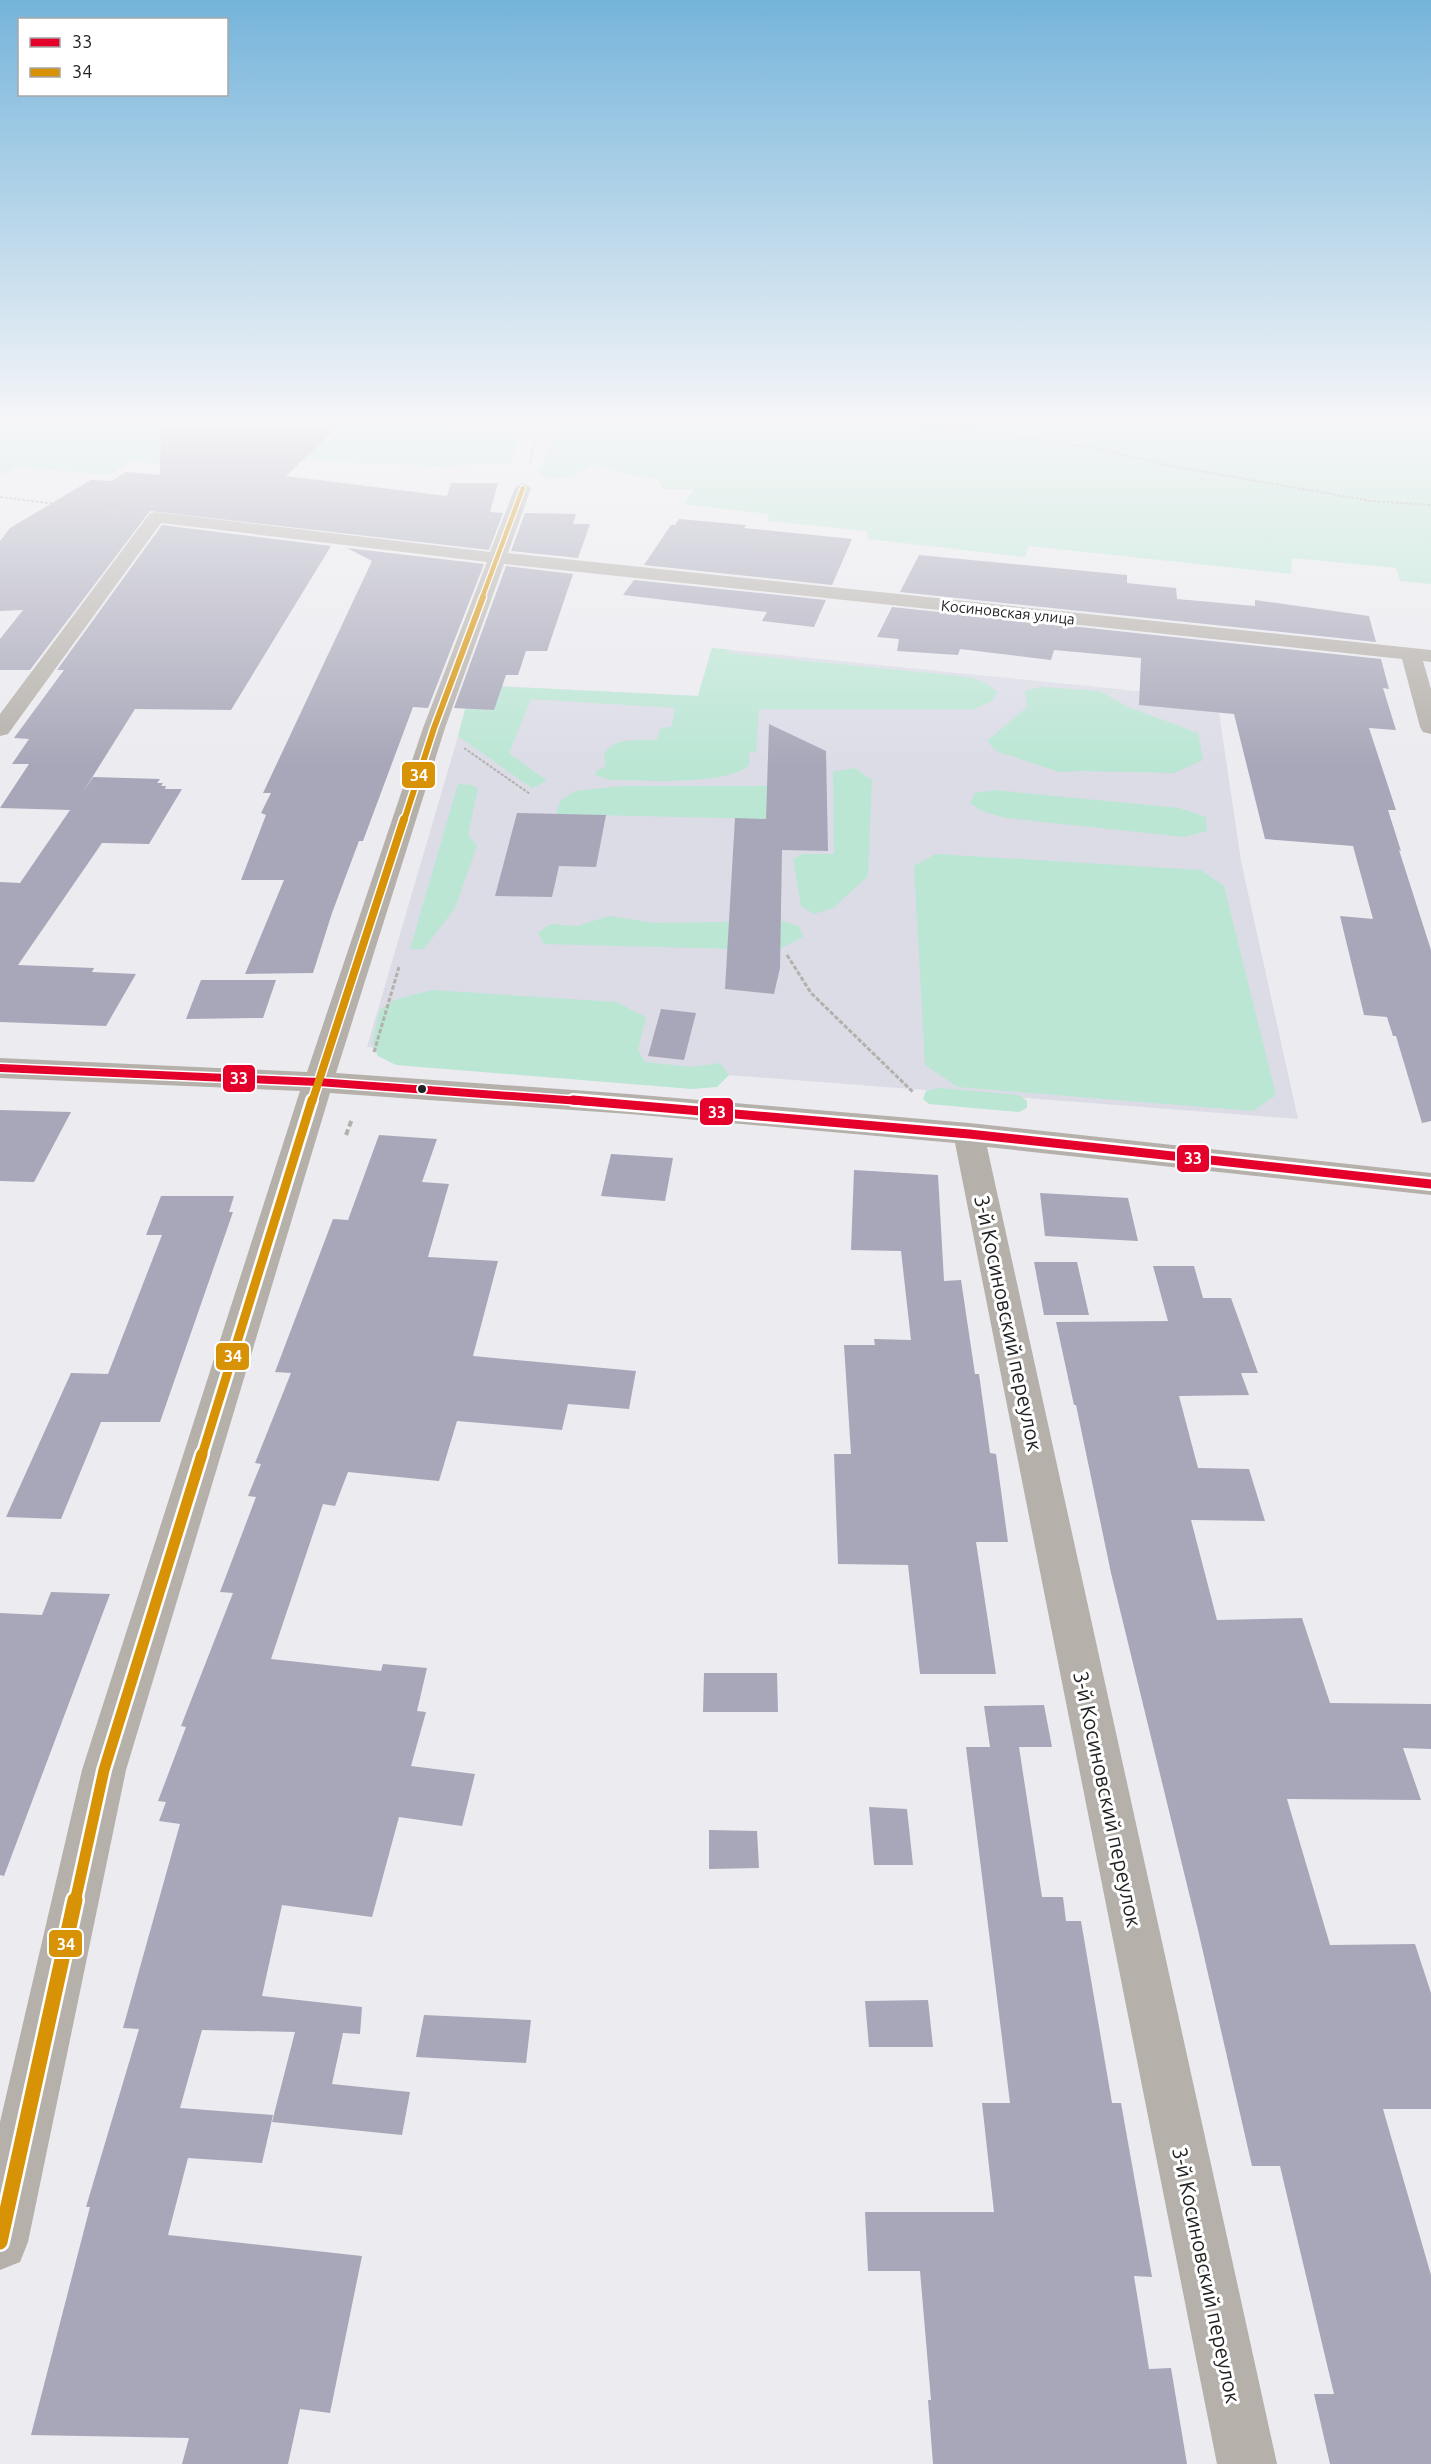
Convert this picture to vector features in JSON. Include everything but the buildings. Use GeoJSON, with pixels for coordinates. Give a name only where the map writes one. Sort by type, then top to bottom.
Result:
{"type":"FeatureCollection","features":[{"type":"Feature","properties":{"kind":"street"},"geometry":{"type":"LineString","coordinates":[[0,729],[142,536]]}},
{"type":"Feature","properties":{"kind":"street","name":"Косиновская улица"},"geometry":{"type":"LineString","coordinates":[[315,536],[499,558],[1421,655]]}},
{"type":"Feature","properties":{"kind":"street"},"geometry":{"type":"LineString","coordinates":[[0,2242],[104,1770],[318,1082],[434,728],[507,536]]}},
{"type":"Feature","properties":{"kind":"street"},"geometry":{"type":"LineString","coordinates":[[1421,655],[1431,727]]}},
{"type":"Feature","properties":{"kind":"street"},"geometry":{"type":"LineString","coordinates":[[0,1068],[318,1082],[641,1105],[969,1134],[1431,1184]]}},
{"type":"Feature","properties":{"kind":"street","name":"3-й Косиновский переулок"},"geometry":{"type":"LineString","coordinates":[[969,1134],[1247,2464]]}},
{"type":"Feature","properties":{"kind":"path"},"geometry":{"type":"LineString","coordinates":[[434,728],[530,794]]}},
{"type":"Feature","properties":{"kind":"path"},"geometry":{"type":"LineString","coordinates":[[787,955],[811,993],[908,1089],[969,1134]]}},
{"type":"Feature","properties":{"kind":"shaded area"},"geometry":{"type":"Polygon","coordinates":[[[712,648],[1217,699],[1241,861],[1298,1119],[367,1047],[473,685],[698,696],[712,648]]]}},
{"type":"Feature","properties":{"kind":"green space"},"geometry":{"type":"Polygon","coordinates":[[[868,536],[1431,536],[1431,584],[1400,581],[1396,568],[1292,558],[1291,574],[1029,546],[1025,557],[868,539],[868,536]]]}},
{"type":"Feature","properties":{"kind":"green space"},"geometry":{"type":"Polygon","coordinates":[[[712,648],[732,650],[727,653],[970,677],[986,683],[997,692],[992,701],[974,709],[759,709],[756,752],[749,752],[749,765],[739,772],[705,779],[611,780],[595,775],[597,771],[606,766],[604,754],[615,744],[628,740],[658,739],[660,729],[672,726],[675,708],[531,699],[509,753],[547,781],[532,788],[458,736],[465,709],[494,710],[473,685],[698,696],[712,648]]]}},
{"type":"Feature","properties":{"kind":"green space"},"geometry":{"type":"Polygon","coordinates":[[[1041,687],[1100,691],[1128,707],[1198,733],[1203,760],[1174,773],[1060,772],[996,751],[987,741],[1027,707],[1025,691],[1041,687]]]}},
{"type":"Feature","properties":{"kind":"green space"},"geometry":{"type":"Polygon","coordinates":[[[855,768],[872,780],[868,876],[833,908],[814,914],[801,906],[793,859],[803,854],[834,854],[833,772],[855,768]]]}},
{"type":"Feature","properties":{"kind":"green space"},"geometry":{"type":"Polygon","coordinates":[[[458,784],[472,785],[478,789],[468,835],[477,846],[455,908],[424,949],[410,949],[458,784]]]}},
{"type":"Feature","properties":{"kind":"green space"},"geometry":{"type":"Polygon","coordinates":[[[622,786],[767,786],[766,819],[556,814],[560,801],[575,791],[622,786]]]}},
{"type":"Feature","properties":{"kind":"green space"},"geometry":{"type":"Polygon","coordinates":[[[994,790],[1179,808],[1206,817],[1207,831],[1184,837],[1006,818],[982,811],[970,803],[975,793],[994,790]]]}},
{"type":"Feature","properties":{"kind":"green space"},"geometry":{"type":"Polygon","coordinates":[[[936,854],[1201,870],[1224,886],[1276,1095],[1253,1111],[958,1087],[925,1065],[914,866],[936,854]]]}},
{"type":"Feature","properties":{"kind":"green space"},"geometry":{"type":"Polygon","coordinates":[[[610,916],[654,923],[782,921],[799,926],[803,937],[777,950],[544,944],[538,933],[550,924],[576,926],[610,916]]]}},
{"type":"Feature","properties":{"kind":"green space"},"geometry":{"type":"Polygon","coordinates":[[[432,990],[616,1002],[646,1017],[638,1050],[645,1062],[692,1067],[720,1063],[729,1075],[717,1087],[692,1089],[396,1065],[378,1056],[372,1043],[380,1010],[394,1000],[432,990]]]}},
{"type":"Feature","properties":{"kind":"green space"},"geometry":{"type":"Polygon","coordinates":[[[940,1088],[1019,1095],[1027,1101],[1027,1108],[1019,1112],[929,1104],[923,1099],[926,1091],[940,1088]]]}},
{"type":"Feature","properties":{"kind":"transit line","name":"34"},"geometry":{"type":"LineString","coordinates":[[0,2242],[104,1770],[318,1082],[434,728],[505,536]]}},
{"type":"Feature","properties":{"kind":"transit line","name":"33"},"geometry":{"type":"LineString","coordinates":[[0,1068],[318,1082],[629,1104],[969,1134],[1431,1184]]}}]}
